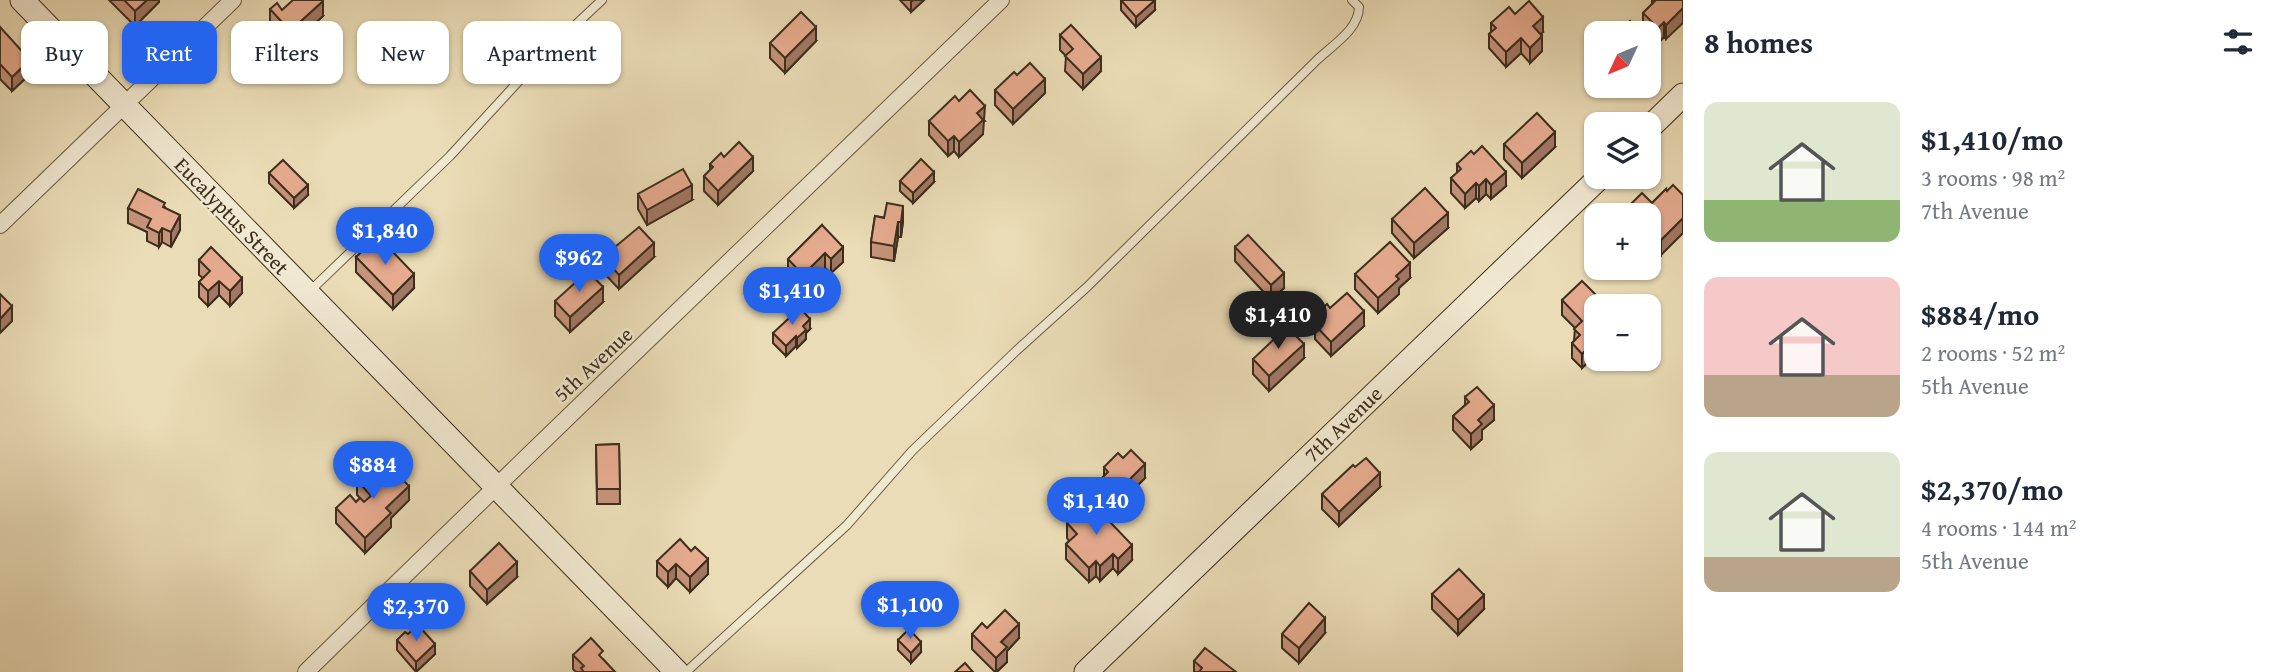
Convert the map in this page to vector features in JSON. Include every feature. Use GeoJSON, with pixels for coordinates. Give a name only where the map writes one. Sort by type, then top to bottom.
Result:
{"type":"FeatureCollection","features":[{"type":"Feature","properties":{"kind":"main road","name":"Eucalyptus Street"},"geometry":{"type":"LineString","coordinates":[[22,0],[677,672]]}},
{"type":"Feature","properties":{"kind":"main road"},"geometry":{"type":"LineString","coordinates":[[1661,116],[1683,95]]}},
{"type":"Feature","properties":{"kind":"main road","name":"7th Avenue"},"geometry":{"type":"LineString","coordinates":[[1086,672],[1588,189]]}},
{"type":"Feature","properties":{"kind":"street"},"geometry":{"type":"LineString","coordinates":[[0,225],[233,0]]}},
{"type":"Feature","properties":{"kind":"street","name":"5th Avenue"},"geometry":{"type":"LineString","coordinates":[[306,672],[1001,0]]}},
{"type":"Feature","properties":{"kind":"lane"},"geometry":{"type":"LineString","coordinates":[[308,293],[442,164],[539,59],[602,0]]}},
{"type":"Feature","properties":{"kind":"lane"},"geometry":{"type":"LineString","coordinates":[[686,672],[847,525],[912,452],[1016,351],[1087,287],[1354,25],[1359,17],[1359,7],[1352,0]]}},
{"type":"Feature","properties":{"kind":"building"},"geometry":{"type":"Polygon","coordinates":[[[124,0],[147,0],[135,11],[124,0]]]}},
{"type":"Feature","properties":{"kind":"building"},"geometry":{"type":"Polygon","coordinates":[[[293,0],[323,0],[301,21],[281,21],[270,9],[277,3],[282,10],[293,0]]]}},
{"type":"Feature","properties":{"kind":"building"},"geometry":{"type":"Polygon","coordinates":[[[1121,0],[1155,0],[1136,17],[1121,0]]]}},
{"type":"Feature","properties":{"kind":"building"},"geometry":{"type":"Polygon","coordinates":[[[1683,0],[1683,8],[1666,25],[1664,22],[1661,25],[1661,21],[1651,21],[1643,13],[1655,1],[1683,0]]]}},
{"type":"Feature","properties":{"kind":"building"},"geometry":{"type":"Polygon","coordinates":[[[1529,1],[1543,17],[1533,26],[1542,36],[1530,48],[1521,38],[1506,52],[1489,34],[1496,28],[1491,23],[1509,7],[1515,14],[1529,1]]]}},
{"type":"Feature","properties":{"kind":"building"},"geometry":{"type":"Polygon","coordinates":[[[801,12],[816,27],[785,58],[770,43],[801,12]]]}},
{"type":"Feature","properties":{"kind":"building"},"geometry":{"type":"Polygon","coordinates":[[[1071,25],[1101,57],[1083,74],[1065,56],[1073,49],[1060,35],[1071,25]]]}},
{"type":"Feature","properties":{"kind":"building"},"geometry":{"type":"Polygon","coordinates":[[[0,27],[21,50],[21,68],[12,77],[0,64],[0,27]]]}},
{"type":"Feature","properties":{"kind":"building"},"geometry":{"type":"Polygon","coordinates":[[[1030,63],[1045,79],[1013,109],[995,90],[1014,72],[1017,75],[1030,63]]]}},
{"type":"Feature","properties":{"kind":"building"},"geometry":{"type":"Polygon","coordinates":[[[970,90],[985,106],[977,113],[983,120],[959,142],[954,136],[948,141],[929,121],[955,96],[959,101],[970,90]]]}},
{"type":"Feature","properties":{"kind":"building"},"geometry":{"type":"Polygon","coordinates":[[[1537,113],[1555,132],[1522,163],[1504,144],[1537,113]]]}},
{"type":"Feature","properties":{"kind":"building"},"geometry":{"type":"Polygon","coordinates":[[[739,142],[753,157],[718,191],[704,176],[713,167],[710,164],[721,153],[724,157],[739,142]]]}},
{"type":"Feature","properties":{"kind":"building"},"geometry":{"type":"Polygon","coordinates":[[[1482,146],[1506,172],[1491,185],[1486,179],[1479,186],[1476,183],[1465,194],[1451,178],[1461,169],[1457,164],[1471,151],[1474,154],[1482,146]]]}},
{"type":"Feature","properties":{"kind":"building"},"geometry":{"type":"Polygon","coordinates":[[[921,159],[934,172],[913,193],[900,181],[921,159]]]}},
{"type":"Feature","properties":{"kind":"building"},"geometry":{"type":"Polygon","coordinates":[[[283,160],[308,185],[294,198],[269,173],[283,160]]]}},
{"type":"Feature","properties":{"kind":"building"},"geometry":{"type":"Polygon","coordinates":[[[683,169],[692,185],[647,210],[638,194],[683,169]]]}},
{"type":"Feature","properties":{"kind":"building"},"geometry":{"type":"Polygon","coordinates":[[[1673,185],[1683,195],[1683,218],[1661,240],[1661,203],[1652,203],[1666,189],[1667,191],[1673,185]]]}},
{"type":"Feature","properties":{"kind":"building"},"geometry":{"type":"Polygon","coordinates":[[[1425,188],[1448,213],[1414,243],[1392,219],[1425,188]]]}},
{"type":"Feature","properties":{"kind":"building"},"geometry":{"type":"Polygon","coordinates":[[[138,189],[165,203],[163,207],[180,215],[171,232],[162,228],[159,233],[147,227],[151,219],[128,208],[138,189]]]}},
{"type":"Feature","properties":{"kind":"building"},"geometry":{"type":"Polygon","coordinates":[[[1642,193],[1652,203],[1632,203],[1642,193]]]}},
{"type":"Feature","properties":{"kind":"building"},"geometry":{"type":"Polygon","coordinates":[[[887,203],[903,206],[894,246],[871,242],[875,216],[884,218],[887,203]]]}},
{"type":"Feature","properties":{"kind":"building"},"geometry":{"type":"Polygon","coordinates":[[[822,225],[843,247],[831,259],[825,253],[803,275],[788,259],[822,225]]]}},
{"type":"Feature","properties":{"kind":"building"},"geometry":{"type":"Polygon","coordinates":[[[639,227],[654,243],[619,275],[603,257],[639,227]]]}},
{"type":"Feature","properties":{"kind":"building"},"geometry":{"type":"Polygon","coordinates":[[[1248,235],[1284,273],[1271,285],[1235,247],[1248,235]]]}},
{"type":"Feature","properties":{"kind":"building"},"geometry":{"type":"Polygon","coordinates":[[[374,240],[388,254],[391,250],[414,274],[393,295],[356,257],[374,240]]]}},
{"type":"Feature","properties":{"kind":"building"},"geometry":{"type":"Polygon","coordinates":[[[1390,242],[1410,263],[1396,276],[1399,279],[1378,298],[1355,274],[1390,242]]]}},
{"type":"Feature","properties":{"kind":"building"},"geometry":{"type":"Polygon","coordinates":[[[211,247],[242,278],[230,291],[219,281],[208,291],[199,282],[210,271],[199,260],[211,247]]]}},
{"type":"Feature","properties":{"kind":"building"},"geometry":{"type":"Polygon","coordinates":[[[588,271],[603,287],[570,317],[555,301],[588,271]]]}},
{"type":"Feature","properties":{"kind":"building"},"geometry":{"type":"Polygon","coordinates":[[[1582,281],[1595,294],[1584,294],[1582,354],[1572,343],[1580,335],[1574,329],[1582,321],[1562,300],[1582,281]]]}},
{"type":"Feature","properties":{"kind":"building"},"geometry":{"type":"Polygon","coordinates":[[[1347,293],[1364,311],[1331,342],[1315,325],[1320,320],[1315,315],[1327,304],[1330,308],[1347,293]]]}},
{"type":"Feature","properties":{"kind":"building"},"geometry":{"type":"Polygon","coordinates":[[[0,294],[12,306],[0,319],[0,294]]]}},
{"type":"Feature","properties":{"kind":"building"},"geometry":{"type":"Polygon","coordinates":[[[800,308],[810,319],[803,326],[806,330],[786,346],[773,333],[800,308]]]}},
{"type":"Feature","properties":{"kind":"building"},"geometry":{"type":"Polygon","coordinates":[[[1287,327],[1304,344],[1269,376],[1253,359],[1287,327]]]}},
{"type":"Feature","properties":{"kind":"building"},"geometry":{"type":"Polygon","coordinates":[[[1477,387],[1494,405],[1478,420],[1482,424],[1471,434],[1453,416],[1469,402],[1465,397],[1477,387]]]}},
{"type":"Feature","properties":{"kind":"building"},"geometry":{"type":"Polygon","coordinates":[[[619,444],[620,489],[597,489],[596,445],[619,444]]]}},
{"type":"Feature","properties":{"kind":"building"},"geometry":{"type":"Polygon","coordinates":[[[1131,450],[1145,464],[1112,502],[1095,485],[1108,472],[1104,467],[1118,453],[1123,458],[1131,450]]]}},
{"type":"Feature","properties":{"kind":"building"},"geometry":{"type":"Polygon","coordinates":[[[1366,458],[1380,473],[1339,512],[1322,494],[1353,465],[1355,467],[1366,458]]]}},
{"type":"Feature","properties":{"kind":"building"},"geometry":{"type":"Polygon","coordinates":[[[391,468],[409,486],[386,508],[391,513],[365,538],[336,508],[350,495],[356,502],[360,498],[364,502],[371,496],[357,480],[367,470],[378,481],[391,468]]]}},
{"type":"Feature","properties":{"kind":"building"},"geometry":{"type":"Polygon","coordinates":[[[1090,501],[1132,545],[1118,559],[1113,554],[1100,566],[1096,561],[1089,568],[1066,544],[1077,534],[1067,523],[1090,501]]]}},
{"type":"Feature","properties":{"kind":"building"},"geometry":{"type":"Polygon","coordinates":[[[680,539],[691,551],[695,547],[708,559],[690,577],[676,564],[668,572],[657,561],[680,539]]]}},
{"type":"Feature","properties":{"kind":"building"},"geometry":{"type":"Polygon","coordinates":[[[499,543],[517,562],[487,590],[470,571],[499,543]]]}},
{"type":"Feature","properties":{"kind":"building"},"geometry":{"type":"Polygon","coordinates":[[[1459,569],[1484,595],[1458,620],[1432,594],[1459,569]]]}},
{"type":"Feature","properties":{"kind":"building"},"geometry":{"type":"Polygon","coordinates":[[[1309,603],[1325,618],[1299,648],[1282,634],[1309,603]]]}},
{"type":"Feature","properties":{"kind":"building"},"geometry":{"type":"Polygon","coordinates":[[[1005,610],[1019,624],[1001,642],[1007,647],[996,658],[972,634],[982,623],[987,628],[1005,610]]]}},
{"type":"Feature","properties":{"kind":"building"},"geometry":{"type":"Polygon","coordinates":[[[418,625],[435,644],[416,662],[397,640],[418,625]]]}},
{"type":"Feature","properties":{"kind":"building"},"geometry":{"type":"Polygon","coordinates":[[[909,629],[921,642],[911,653],[898,640],[909,629]]]}},
{"type":"Feature","properties":{"kind":"building"},"geometry":{"type":"Polygon","coordinates":[[[591,638],[603,651],[599,655],[615,672],[584,672],[581,668],[584,666],[573,655],[591,638]]]}},
{"type":"Feature","properties":{"kind":"building"},"geometry":{"type":"Polygon","coordinates":[[[1205,648],[1236,672],[1199,672],[1202,668],[1194,661],[1205,648]]]}},
{"type":"Feature","properties":{"kind":"building"},"geometry":{"type":"Polygon","coordinates":[[[965,663],[973,672],[955,672],[965,663]]]}}]}
